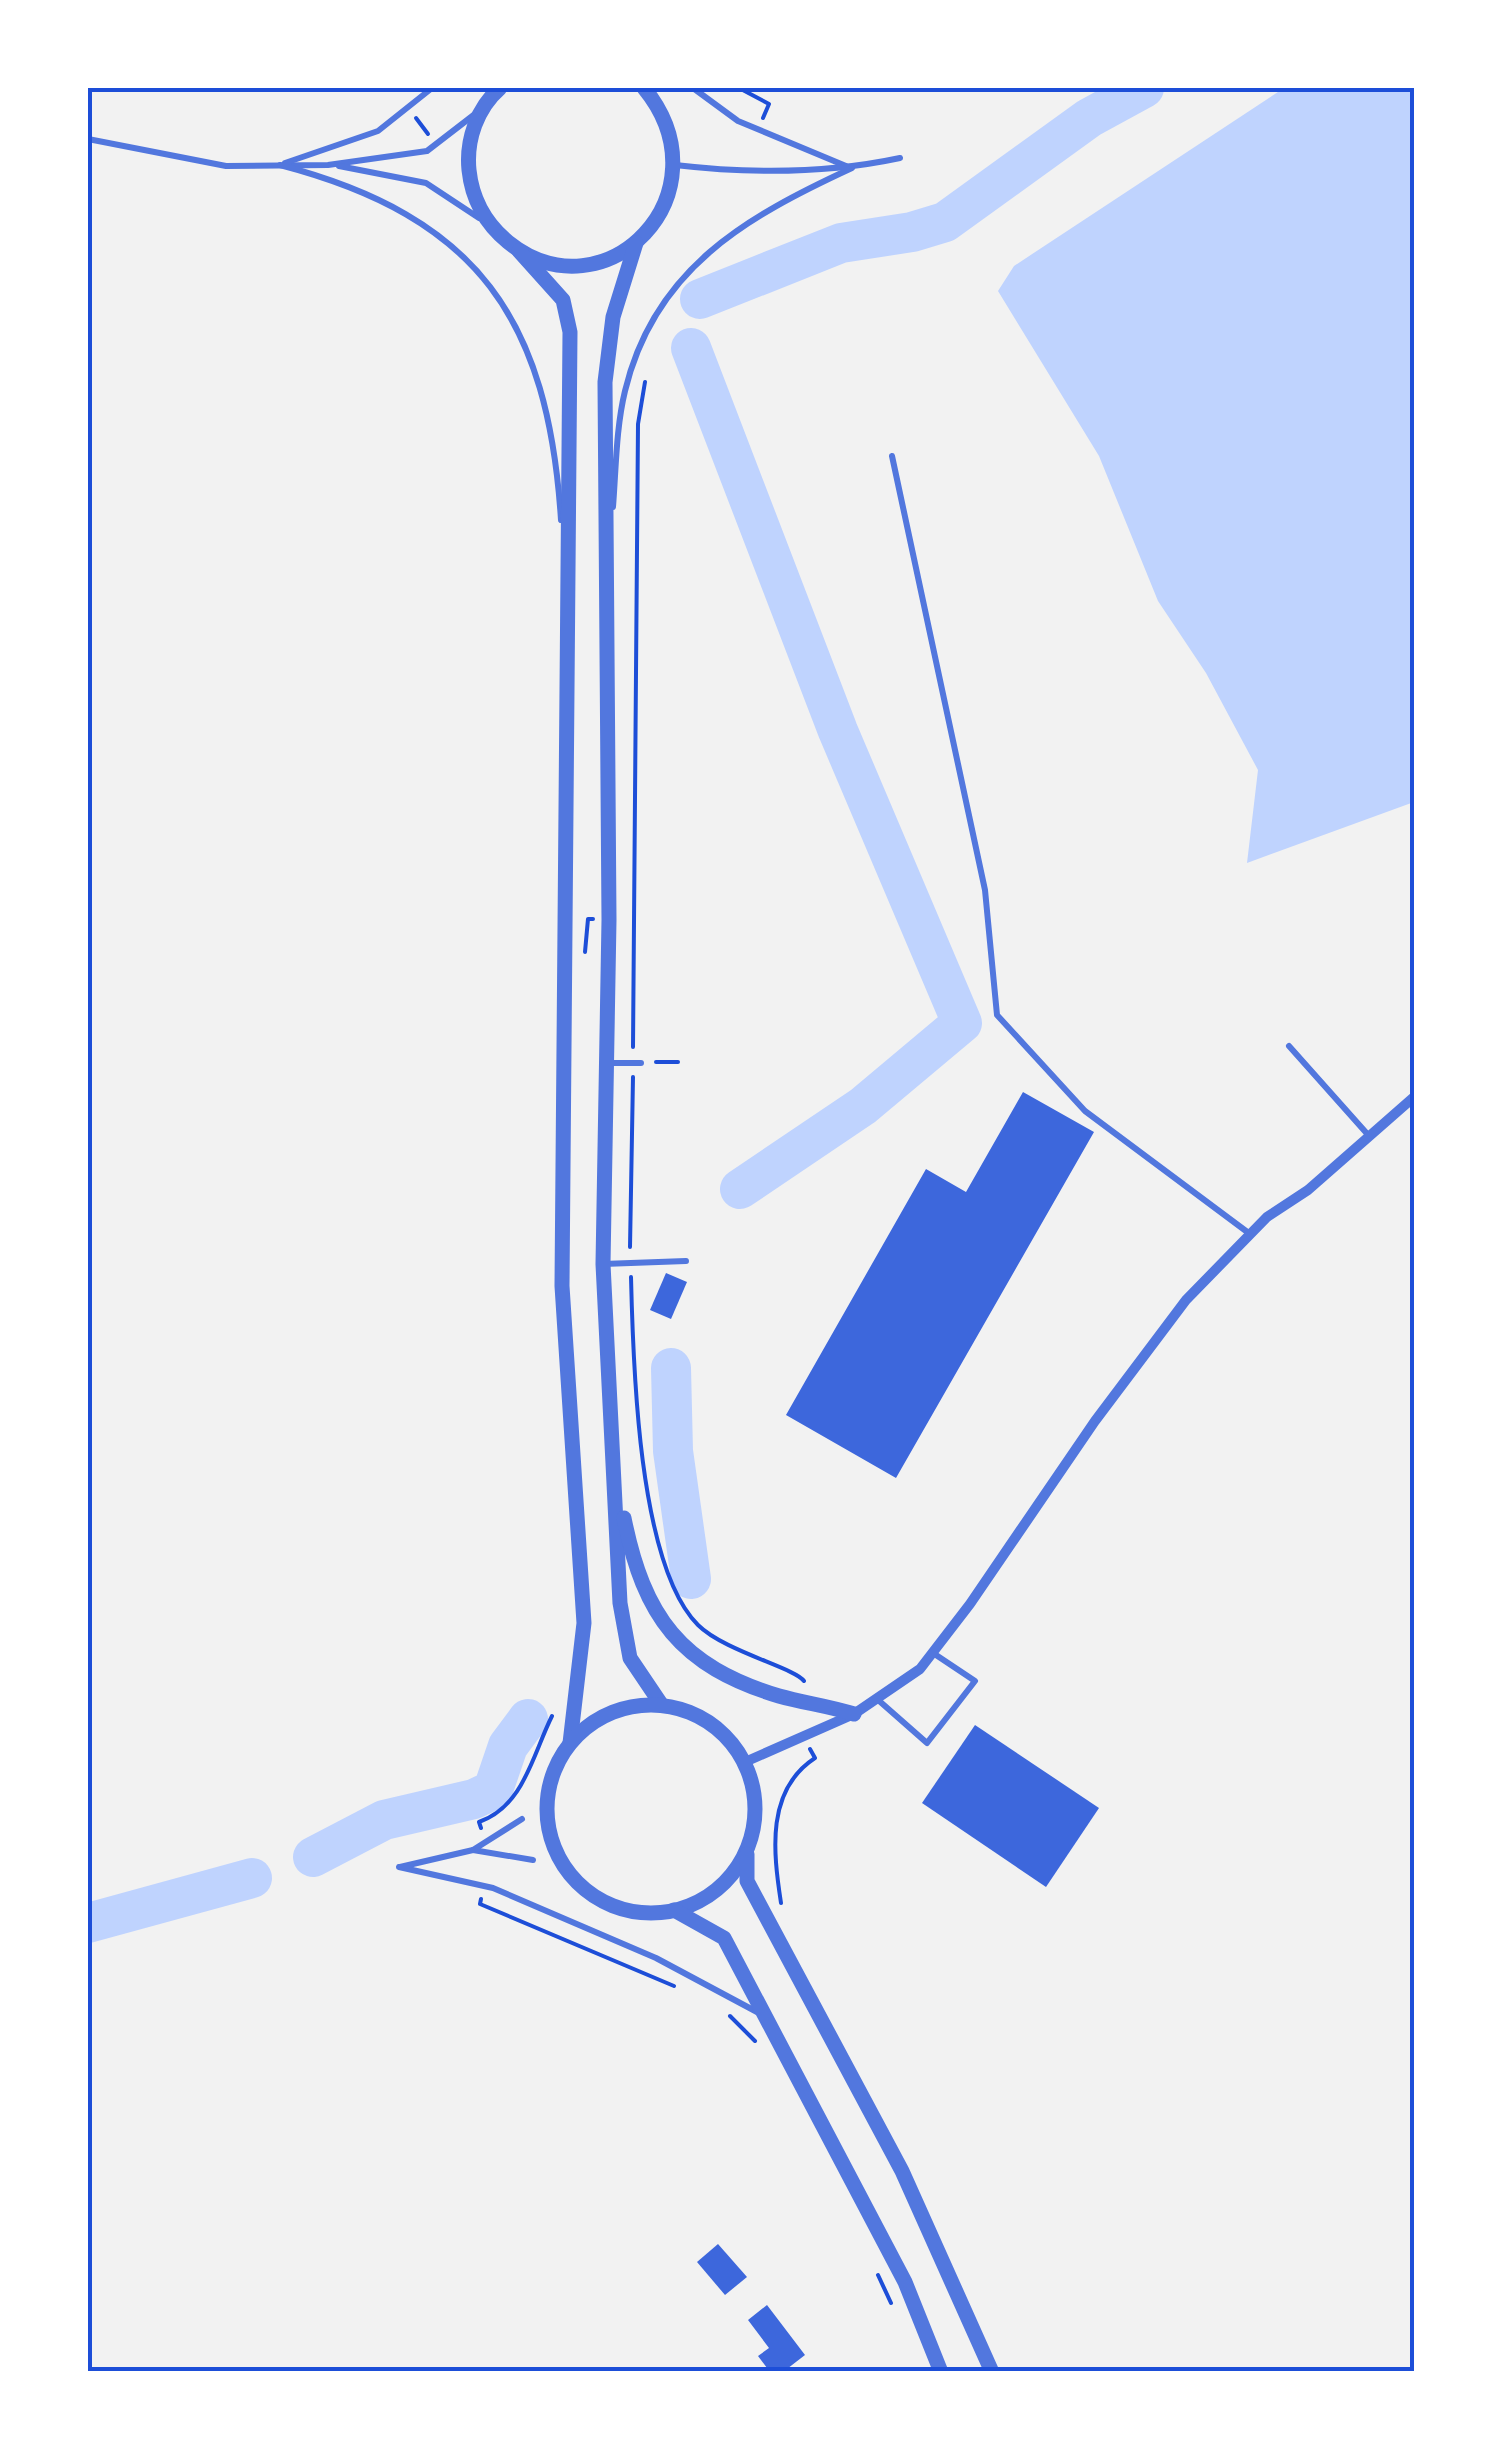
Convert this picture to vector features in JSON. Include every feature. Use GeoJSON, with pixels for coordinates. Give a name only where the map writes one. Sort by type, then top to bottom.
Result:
{"type":"FeatureCollection","features":[{"type":"Feature","properties":{"kind":"street"},"geometry":{"type":"LineString","coordinates":[[644,88],[661,108],[672,135],[675,165],[663,208],[636,243],[613,317],[605,382],[603,1264],[620,1602],[630,1658],[661,1704]]}},
{"type":"Feature","properties":{"kind":"street"},"geometry":{"type":"LineString","coordinates":[[496,90],[482,108],[472,132],[470,185],[495,231],[519,251],[562,300],[570,332],[562,1286],[584,1623],[570,1743]]}},
{"type":"Feature","properties":{"kind":"street"},"geometry":{"type":"LineString","coordinates":[[519,251],[548,262],[578,265],[609,258],[636,243]]}},
{"type":"Feature","properties":{"kind":"street"},"geometry":{"type":"LineString","coordinates":[[745,1762],[854,1714],[920,1669],[1139,1360],[1186,1300],[1250,1234],[1414,1097]]}},
{"type":"Feature","properties":{"kind":"street"},"geometry":{"type":"LineString","coordinates":[[606,1360],[623,1514],[634,1567],[652,1608],[680,1645],[730,1679],[854,1714]]}},
{"type":"Feature","properties":{"kind":"street"},"geometry":{"type":"LineString","coordinates":[[747,1850],[718,1889],[674,1910],[646,1913],[619,1908],[594,1896],[573,1878],[558,1854],[549,1828],[548,1800],[553,1773],[570,1743],[596,1720],[627,1707],[661,1704],[695,1714],[724,1733],[745,1762],[754,1790],[755,1821],[747,1850],[747,1881],[902,2171],[992,2372]]}},
{"type":"Feature","properties":{"kind":"street"},"geometry":{"type":"LineString","coordinates":[[674,1910],[724,1938],[906,2282],[942,2372]]}},
{"type":"Feature","properties":{"kind":"lane"},"geometry":{"type":"LineString","coordinates":[[280,165],[378,131],[432,88]]}},
{"type":"Feature","properties":{"kind":"lane"},"geometry":{"type":"LineString","coordinates":[[693,88],[757,130],[852,168]]}},
{"type":"Feature","properties":{"kind":"lane"},"geometry":{"type":"LineString","coordinates":[[88,139],[226,166],[328,165],[427,151],[482,108]]}},
{"type":"Feature","properties":{"kind":"lane"},"geometry":{"type":"LineString","coordinates":[[675,165],[765,173],[852,168],[900,158]]}},
{"type":"Feature","properties":{"kind":"lane"},"geometry":{"type":"LineString","coordinates":[[280,165],[322,176],[388,203],[432,229],[500,297],[527,346],[546,394],[558,461],[566,591]]}},
{"type":"Feature","properties":{"kind":"lane"},"geometry":{"type":"LineString","coordinates":[[328,165],[426,183],[462,203],[495,231]]}},
{"type":"Feature","properties":{"kind":"lane"},"geometry":{"type":"LineString","coordinates":[[607,566],[624,392],[647,328],[668,294],[706,252],[765,212],[852,168]]}},
{"type":"Feature","properties":{"kind":"lane"},"geometry":{"type":"LineString","coordinates":[[892,456],[985,890],[997,1016],[1085,1111],[1250,1234]]}},
{"type":"Feature","properties":{"kind":"lane"},"geometry":{"type":"LineString","coordinates":[[1289,1046],[1370,1137]]}},
{"type":"Feature","properties":{"kind":"lane"},"geometry":{"type":"LineString","coordinates":[[606,1064],[637,1063]]}},
{"type":"Feature","properties":{"kind":"lane"},"geometry":{"type":"LineString","coordinates":[[603,1264],[686,1262]]}},
{"type":"Feature","properties":{"kind":"lane"},"geometry":{"type":"LineString","coordinates":[[877,1699],[927,1742],[975,1681],[934,1653]]}},
{"type":"Feature","properties":{"kind":"lane"},"geometry":{"type":"LineString","coordinates":[[522,1819],[473,1850],[399,1868],[492,1888],[691,1974],[768,2019]]}},
{"type":"Feature","properties":{"kind":"lane"},"geometry":{"type":"LineString","coordinates":[[473,1850],[534,1860]]}},
{"type":"Feature","properties":{"kind":"path"},"geometry":{"type":"LineString","coordinates":[[739,88],[769,104],[757,130]]}},
{"type":"Feature","properties":{"kind":"path"},"geometry":{"type":"LineString","coordinates":[[646,374],[637,443],[637,1063],[630,1263],[651,1520],[663,1570],[674,1595],[700,1627],[744,1656],[806,1678],[798,1700]]}},
{"type":"Feature","properties":{"kind":"path"},"geometry":{"type":"LineString","coordinates":[[637,1063],[678,1062]]}},
{"type":"Feature","properties":{"kind":"path"},"geometry":{"type":"LineString","coordinates":[[782,1906],[774,1859],[780,1796],[796,1770],[815,1758],[804,1738]]}},
{"type":"Feature","properties":{"kind":"water"},"geometry":{"type":"Polygon","coordinates":[[[1284,88],[1414,88],[1414,802],[1247,863],[1258,770],[1206,673],[1158,601],[1099,456],[998,291],[1014,266],[1284,88]]]}},
{"type":"Feature","properties":{"kind":"building"},"geometry":{"type":"Polygon","coordinates":[[[1023,1092],[1094,1132],[896,1478],[786,1415],[926,1169],[966,1192],[1023,1092]]]}},
{"type":"Feature","properties":{"kind":"building"},"geometry":{"type":"Polygon","coordinates":[[[666,1273],[687,1282],[671,1319],[650,1310],[666,1273]]]}},
{"type":"Feature","properties":{"kind":"building"},"geometry":{"type":"Polygon","coordinates":[[[975,1725],[1099,1808],[1046,1887],[922,1803],[975,1725]]]}},
{"type":"Feature","properties":{"kind":"building"},"geometry":{"type":"Polygon","coordinates":[[[718,2244],[747,2277],[725,2295],[697,2262],[718,2244]]]}},
{"type":"Feature","properties":{"kind":"building"},"geometry":{"type":"Polygon","coordinates":[[[767,2305],[805,2355],[783,2372],[770,2372],[758,2356],[769,2348],[748,2320],[767,2305]]]}},
{"type":"Feature","properties":{"kind":"waterway"},"geometry":{"type":"LineString","coordinates":[[700,299],[841,243],[912,232],[945,222],[1089,118],[1144,88]]}},
{"type":"Feature","properties":{"kind":"waterway"},"geometry":{"type":"LineString","coordinates":[[691,348],[838,731],[962,1023],[863,1106],[740,1189]]}},
{"type":"Feature","properties":{"kind":"waterway"},"geometry":{"type":"LineString","coordinates":[[671,1368],[673,1451],[691,1579]]}},
{"type":"Feature","properties":{"kind":"waterway"},"geometry":{"type":"LineString","coordinates":[[313,1857],[384,1820],[474,1799],[493,1790],[508,1746],[528,1719]]}},
{"type":"Feature","properties":{"kind":"waterway"},"geometry":{"type":"LineString","coordinates":[[88,1923],[252,1878]]}}]}
